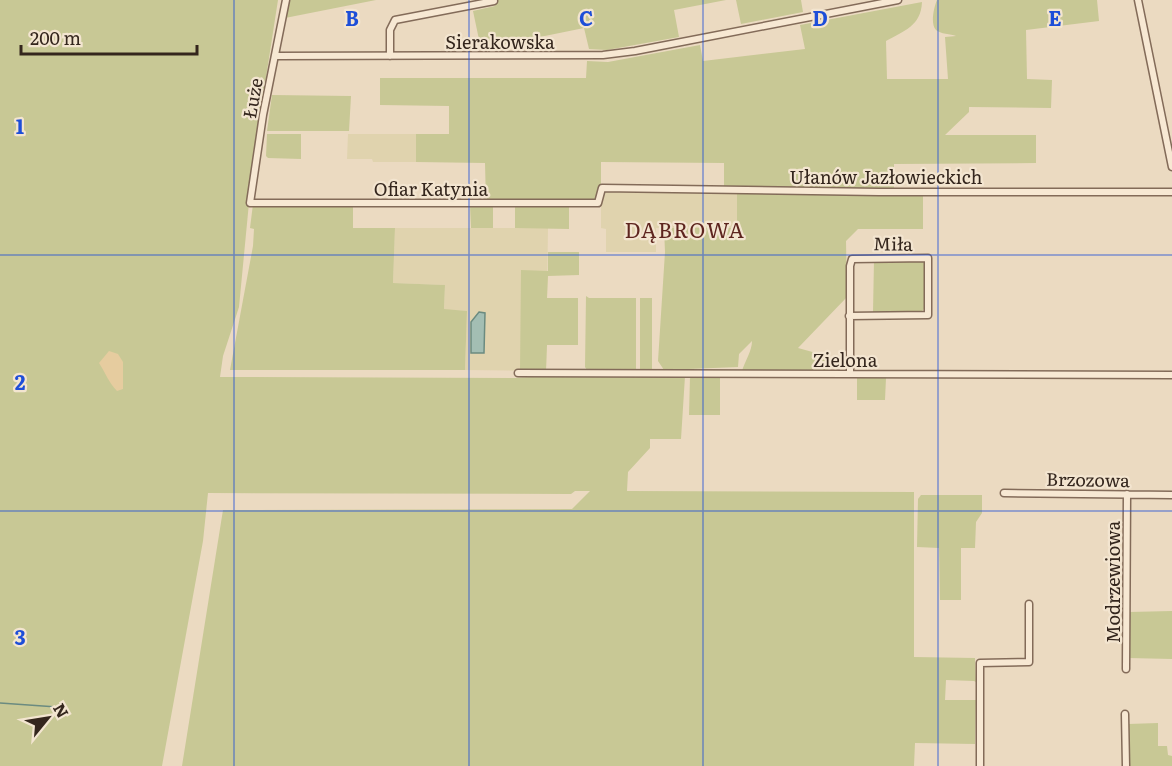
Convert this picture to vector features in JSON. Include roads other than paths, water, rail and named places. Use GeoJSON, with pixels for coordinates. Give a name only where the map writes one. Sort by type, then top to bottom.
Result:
{"type":"FeatureCollection","features":[{"type":"Feature","properties":{"kind":"street","name":"Łuże"},"geometry":{"type":"LineString","coordinates":[[250,203],[263,115],[286,0]]}},
{"type":"Feature","properties":{"kind":"street","name":"Sierakowska"},"geometry":{"type":"LineString","coordinates":[[276,56],[610,55],[898,0]]}},
{"type":"Feature","properties":{"kind":"street"},"geometry":{"type":"LineString","coordinates":[[1138,0],[1172,167]]}},
{"type":"Feature","properties":{"kind":"street"},"geometry":{"type":"LineString","coordinates":[[390,56],[390,30],[395,20],[494,1]]}},
{"type":"Feature","properties":{"kind":"street","name":"Ułanów Jazłowieckich"},"geometry":{"type":"LineString","coordinates":[[600,190],[602,188],[879,192],[1172,192]]}},
{"type":"Feature","properties":{"kind":"street","name":"Ofiar Katynia"},"geometry":{"type":"LineString","coordinates":[[250,203],[598,203],[600,190]]}},
{"type":"Feature","properties":{"kind":"street","name":"Miła"},"geometry":{"type":"LineString","coordinates":[[849,316],[928,315],[928,258],[852,259],[849,316],[850,374]]}},
{"type":"Feature","properties":{"kind":"street","name":"Zielona"},"geometry":{"type":"LineString","coordinates":[[518,373],[1172,375]]}},
{"type":"Feature","properties":{"kind":"street","name":"Brzozowa"},"geometry":{"type":"LineString","coordinates":[[1004,493],[1172,495]]}},
{"type":"Feature","properties":{"kind":"street","name":"Modrzewiowa"},"geometry":{"type":"LineString","coordinates":[[1126,669],[1127,494]]}},
{"type":"Feature","properties":{"kind":"street"},"geometry":{"type":"LineString","coordinates":[[980,766],[980,663],[1029,662],[1029,604]]}},
{"type":"Feature","properties":{"kind":"street"},"geometry":{"type":"LineString","coordinates":[[1125,714],[1126,766]]}},
{"type":"Feature","properties":{"kind":"waterway"},"geometry":{"type":"LineString","coordinates":[[0,703],[57,707]]}},
{"type":"Feature","properties":{"kind":"district","name":"DĄBROWA"},"geometry":{"type":"Point","coordinates":[685,228]}}]}
